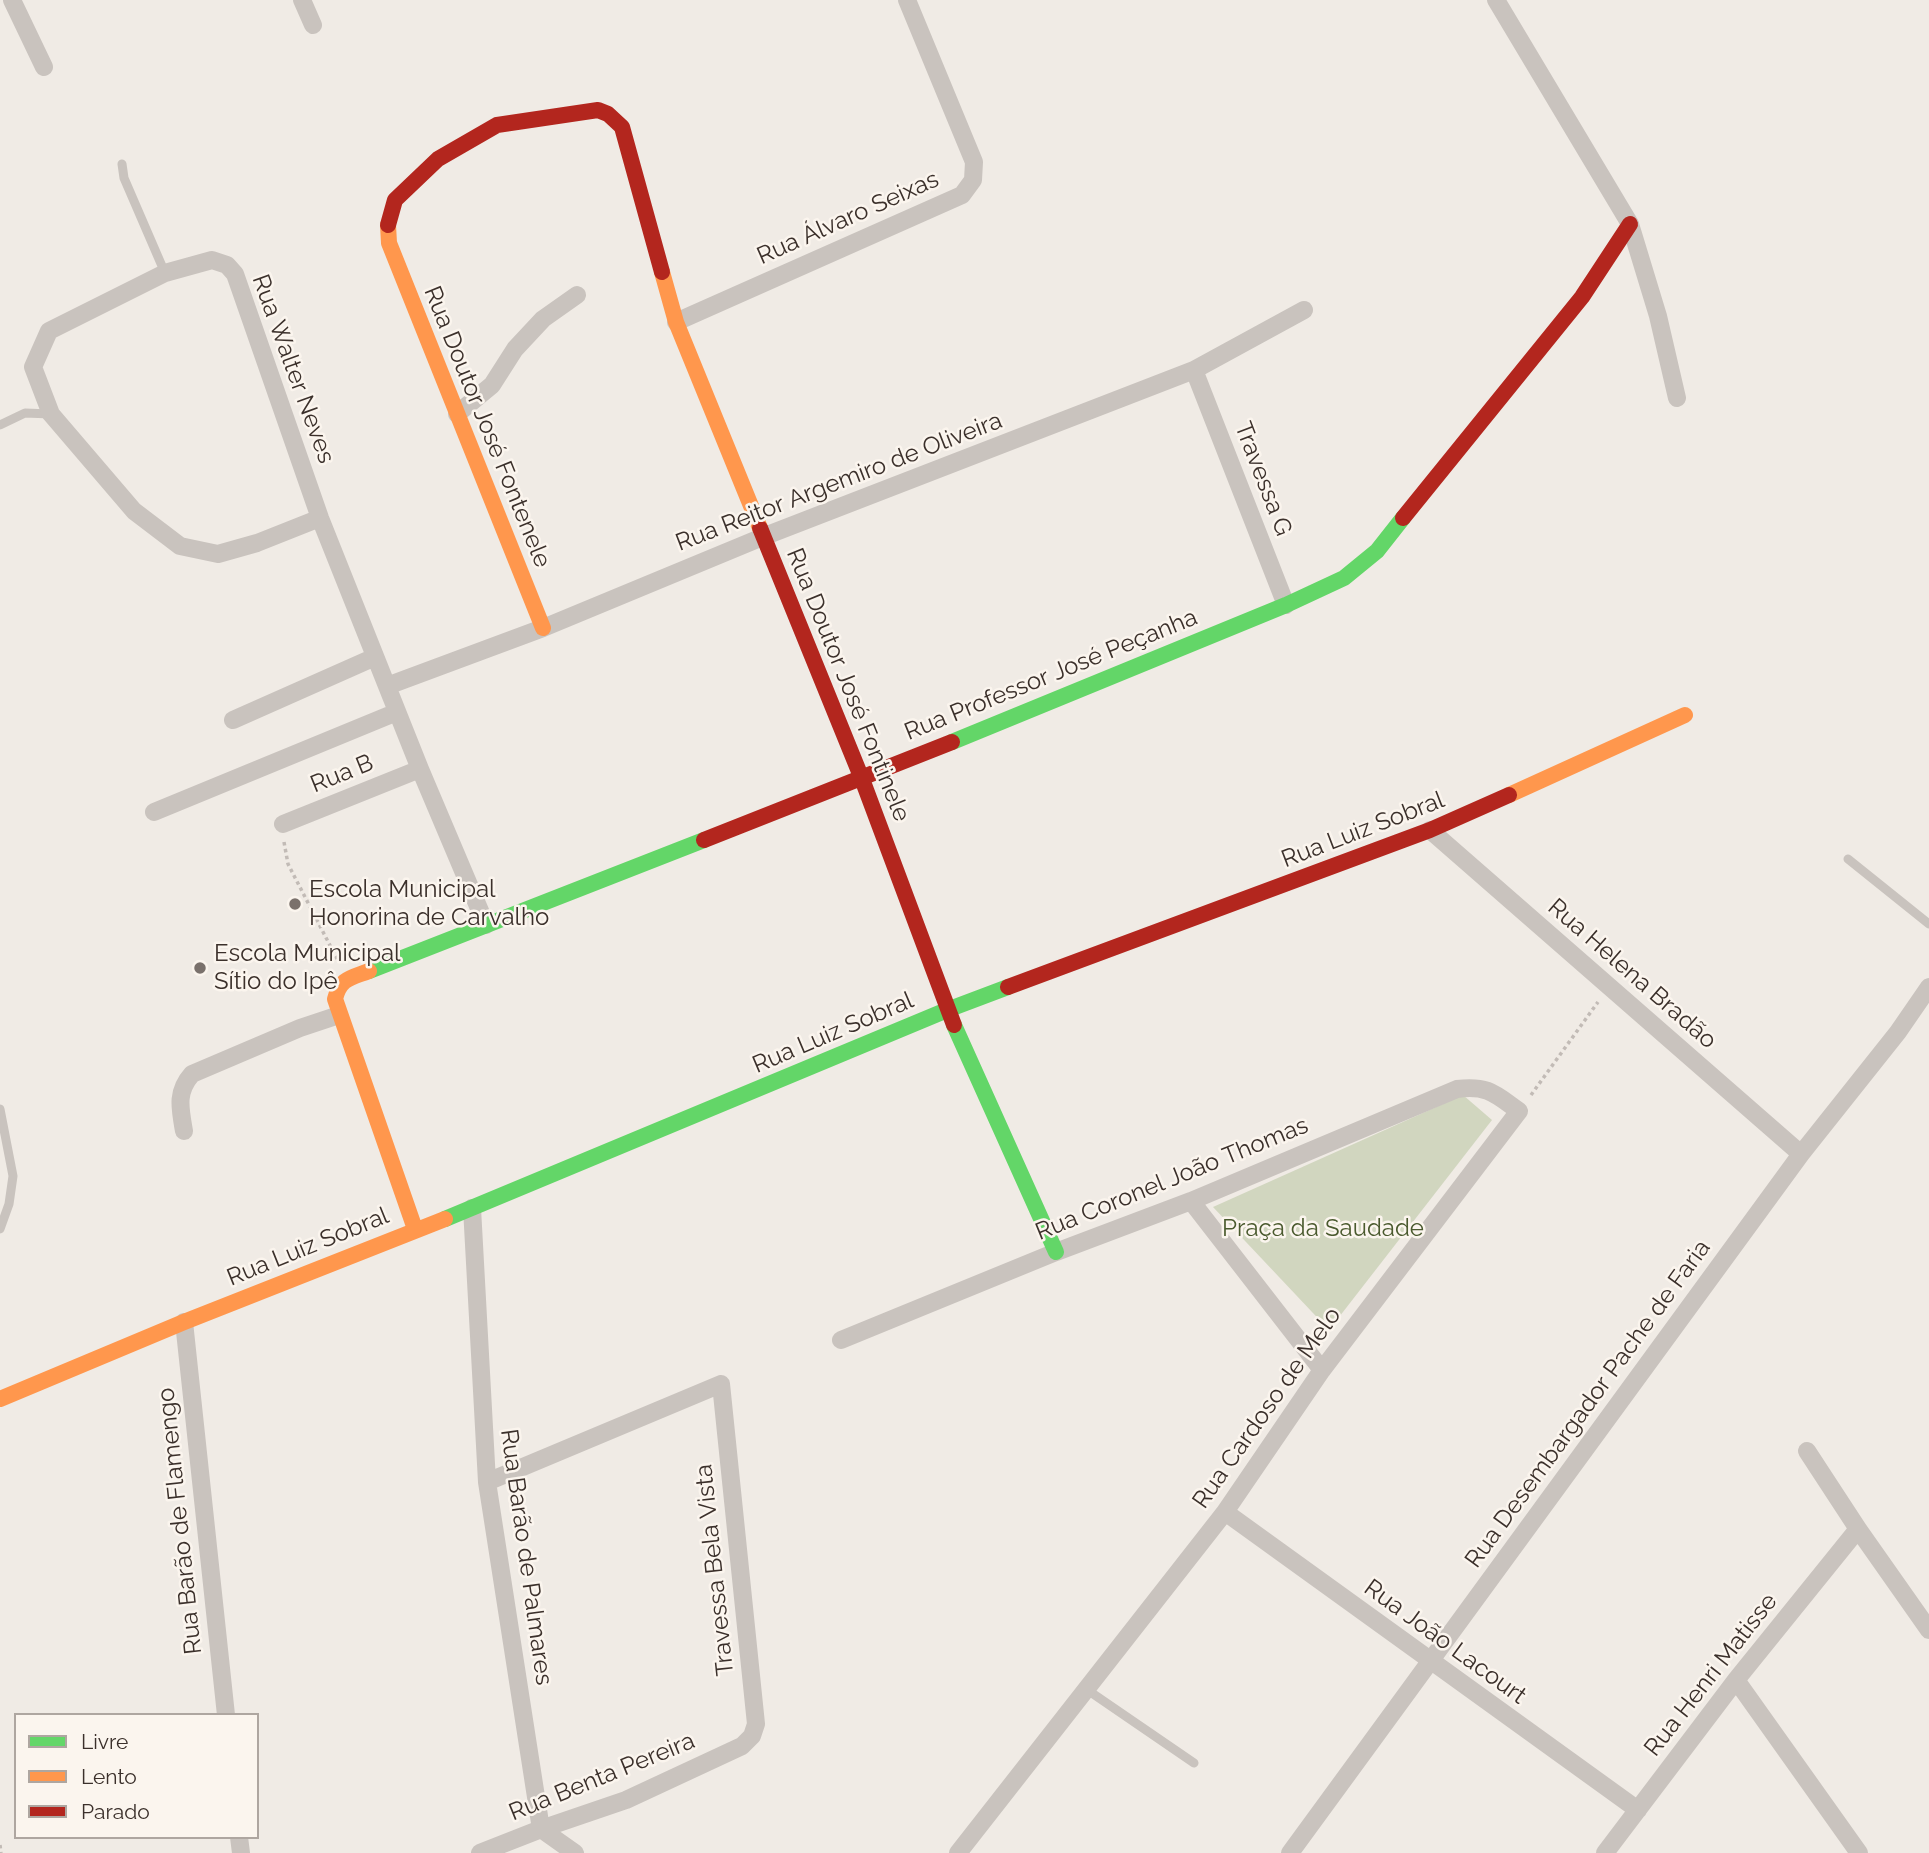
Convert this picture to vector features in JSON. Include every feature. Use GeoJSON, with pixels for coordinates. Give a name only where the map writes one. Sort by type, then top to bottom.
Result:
{"type":"FeatureCollection","features":[{"type":"Feature","properties":{"kind":"street"},"geometry":{"type":"LineString","coordinates":[[12,0],[44,67]]}},
{"type":"Feature","properties":{"kind":"street"},"geometry":{"type":"LineString","coordinates":[[302,0],[313,24]]}},
{"type":"Feature","properties":{"kind":"street","name":"Rua Álvaro Seixas"},"geometry":{"type":"LineString","coordinates":[[676,322],[962,195],[973,180],[974,162],[907,0]]}},
{"type":"Feature","properties":{"kind":"street"},"geometry":{"type":"LineString","coordinates":[[1496,0],[1630,224],[1658,316],[1677,398]]}},
{"type":"Feature","properties":{"kind":"street","name":"Rua Doutor José Fontinele"},"geometry":{"type":"LineString","coordinates":[[389,243],[388,222],[395,200],[438,159],[497,125],[598,110],[608,114],[622,127],[676,322],[862,779],[947,1010],[1056,1252]]}},
{"type":"Feature","properties":{"kind":"street","name":"Rua Professor José Peçanha"},"geometry":{"type":"LineString","coordinates":[[347,979],[862,779],[1286,605],[1343,578],[1377,551],[1582,297],[1630,224]]}},
{"type":"Feature","properties":{"kind":"street","name":"Rua Doutor José Fontenele"},"geometry":{"type":"LineString","coordinates":[[389,243],[543,628]]}},
{"type":"Feature","properties":{"kind":"street","name":"Rua Walter Neves"},"geometry":{"type":"LineString","coordinates":[[320,518],[257,543],[218,554],[180,546],[134,511],[51,414],[33,367],[49,331],[166,273],[212,260],[227,265],[235,274],[320,518],[420,769],[486,925]]}},
{"type":"Feature","properties":{"kind":"street"},"geometry":{"type":"LineString","coordinates":[[457,414],[492,385],[515,349],[544,318],[577,295]]}},
{"type":"Feature","properties":{"kind":"street","name":"Rua Reitor Argemiro de Oliveira"},"geometry":{"type":"LineString","coordinates":[[387,686],[543,628],[765,536],[1194,370],[1304,310]]}},
{"type":"Feature","properties":{"kind":"street","name":"Travessa G"},"geometry":{"type":"LineString","coordinates":[[1194,370],[1286,605]]}},
{"type":"Feature","properties":{"kind":"street"},"geometry":{"type":"LineString","coordinates":[[233,720],[375,657]]}},
{"type":"Feature","properties":{"kind":"street"},"geometry":{"type":"LineString","coordinates":[[153,812],[397,712]]}},
{"type":"Feature","properties":{"kind":"street","name":"Rua Luiz Sobral"},"geometry":{"type":"LineString","coordinates":[[0,1399],[415,1228],[471,1208],[947,1010],[1430,830],[1685,715]]}},
{"type":"Feature","properties":{"kind":"street","name":"Rua B"},"geometry":{"type":"LineString","coordinates":[[283,824],[420,769]]}},
{"type":"Feature","properties":{"kind":"street","name":"Rua Helena Bradão"},"geometry":{"type":"LineString","coordinates":[[1430,830],[1801,1154]]}},
{"type":"Feature","properties":{"kind":"street"},"geometry":{"type":"LineString","coordinates":[[347,979],[338,987],[335,999],[339,1015],[415,1228]]}},
{"type":"Feature","properties":{"kind":"street","name":"Rua Desembargador Pache de Faria"},"geometry":{"type":"LineString","coordinates":[[1290,1853],[1801,1154],[1898,1032],[1929,987]]}},
{"type":"Feature","properties":{"kind":"street"},"geometry":{"type":"LineString","coordinates":[[184,1131],[179,1100],[183,1085],[192,1074],[300,1028],[339,1015]]}},
{"type":"Feature","properties":{"kind":"street","name":"Rua Coronel João Thomas"},"geometry":{"type":"LineString","coordinates":[[841,1340],[1056,1252],[1191,1201],[1457,1089],[1476,1087],[1489,1090],[1519,1111]]}},
{"type":"Feature","properties":{"kind":"street","name":"Rua Cardoso de Melo"},"geometry":{"type":"LineString","coordinates":[[958,1853],[1225,1512],[1322,1370],[1519,1111]]}},
{"type":"Feature","properties":{"kind":"street"},"geometry":{"type":"LineString","coordinates":[[1191,1201],[1322,1370]]}},
{"type":"Feature","properties":{"kind":"street","name":"Rua Barão de Palmares"},"geometry":{"type":"LineString","coordinates":[[471,1208],[487,1482],[541,1829]]}},
{"type":"Feature","properties":{"kind":"street","name":"Rua Barão de Flamengo"},"geometry":{"type":"LineString","coordinates":[[184,1322],[226,1713]]}},
{"type":"Feature","properties":{"kind":"street","name":"Travessa Bela Vista"},"geometry":{"type":"LineString","coordinates":[[487,1482],[721,1384],[756,1724],[752,1736],[742,1746]]}},
{"type":"Feature","properties":{"kind":"street"},"geometry":{"type":"LineString","coordinates":[[1807,1451],[1929,1630]]}},
{"type":"Feature","properties":{"kind":"street","name":"Rua João Lacourt"},"geometry":{"type":"LineString","coordinates":[[1225,1512],[1638,1810]]}},
{"type":"Feature","properties":{"kind":"street","name":"Rua Henri Matisse"},"geometry":{"type":"LineString","coordinates":[[1605,1853],[1736,1680],[1858,1529]]}},
{"type":"Feature","properties":{"kind":"street"},"geometry":{"type":"LineString","coordinates":[[1736,1680],[1859,1853]]}},
{"type":"Feature","properties":{"kind":"street","name":"Rua Benta Pereira"},"geometry":{"type":"LineString","coordinates":[[480,1853],[626,1800],[742,1746]]}},
{"type":"Feature","properties":{"kind":"street"},"geometry":{"type":"LineString","coordinates":[[541,1829],[575,1853]]}},
{"type":"Feature","properties":{"kind":"lane"},"geometry":{"type":"LineString","coordinates":[[122,164],[124,178],[166,273]]}},
{"type":"Feature","properties":{"kind":"lane"},"geometry":{"type":"LineString","coordinates":[[0,425],[25,413],[51,414]]}},
{"type":"Feature","properties":{"kind":"lane"},"geometry":{"type":"LineString","coordinates":[[1848,859],[1929,924]]}},
{"type":"Feature","properties":{"kind":"lane"},"geometry":{"type":"LineString","coordinates":[[0,1109],[13,1176],[9,1204],[0,1230]]}},
{"type":"Feature","properties":{"kind":"lane"},"geometry":{"type":"LineString","coordinates":[[1086,1689],[1194,1763]]}},
{"type":"Feature","properties":{"kind":"path"},"geometry":{"type":"LineString","coordinates":[[283,824],[284,849],[288,864],[347,979]]}},
{"type":"Feature","properties":{"kind":"path"},"geometry":{"type":"LineString","coordinates":[[1519,1111],[1609,986]]}},
{"type":"Feature","properties":{"kind":"path"},"geometry":{"type":"LineString","coordinates":[[0,1845],[1,1853]]}},
{"type":"Feature","properties":{"kind":"green space","name":"Praça da Saudade"},"geometry":{"type":"Polygon","coordinates":[[[1463,1095],[1492,1120],[1329,1330],[1213,1207],[1463,1095]]]}},
{"type":"Feature","properties":{"kind":"traffic: fast"},"geometry":{"type":"LineString","coordinates":[[952,742],[1286,605],[1344,578],[1377,551],[1403,518]]}},
{"type":"Feature","properties":{"kind":"traffic: fast"},"geometry":{"type":"LineString","coordinates":[[369,971],[704,840]]}},
{"type":"Feature","properties":{"kind":"traffic: fast"},"geometry":{"type":"LineString","coordinates":[[445,1219],[1008,987]]}},
{"type":"Feature","properties":{"kind":"traffic: fast"},"geometry":{"type":"LineString","coordinates":[[954,1025],[1056,1252]]}},
{"type":"Feature","properties":{"kind":"traffic: slow"},"geometry":{"type":"LineString","coordinates":[[388,225],[389,243],[543,628]]}},
{"type":"Feature","properties":{"kind":"traffic: slow"},"geometry":{"type":"LineString","coordinates":[[662,272],[676,322],[760,528]]}},
{"type":"Feature","properties":{"kind":"traffic: slow"},"geometry":{"type":"LineString","coordinates":[[1509,795],[1685,715]]}},
{"type":"Feature","properties":{"kind":"traffic: slow"},"geometry":{"type":"LineString","coordinates":[[369,971],[343,983],[335,999],[415,1229]]}},
{"type":"Feature","properties":{"kind":"traffic: slow"},"geometry":{"type":"LineString","coordinates":[[0,1399],[184,1322],[445,1219]]}},
{"type":"Feature","properties":{"kind":"traffic: jam"},"geometry":{"type":"LineString","coordinates":[[388,225],[395,200],[438,159],[497,125],[598,110],[608,114],[622,127],[662,272]]}},
{"type":"Feature","properties":{"kind":"traffic: jam"},"geometry":{"type":"LineString","coordinates":[[1403,518],[1582,297],[1630,224]]}},
{"type":"Feature","properties":{"kind":"traffic: jam"},"geometry":{"type":"LineString","coordinates":[[760,528],[862,779],[954,1025]]}},
{"type":"Feature","properties":{"kind":"traffic: jam"},"geometry":{"type":"LineString","coordinates":[[704,840],[952,742]]}},
{"type":"Feature","properties":{"kind":"traffic: jam"},"geometry":{"type":"LineString","coordinates":[[1008,987],[1430,830],[1509,795]]}},
{"type":"Feature","properties":{"kind":"place","name":"Escola Municipal Honorina de Carvalho"},"geometry":{"type":"Point","coordinates":[295,904]}},
{"type":"Feature","properties":{"kind":"place","name":"Escola Municipal Sítio do Ipê"},"geometry":{"type":"Point","coordinates":[200,968]}}]}
